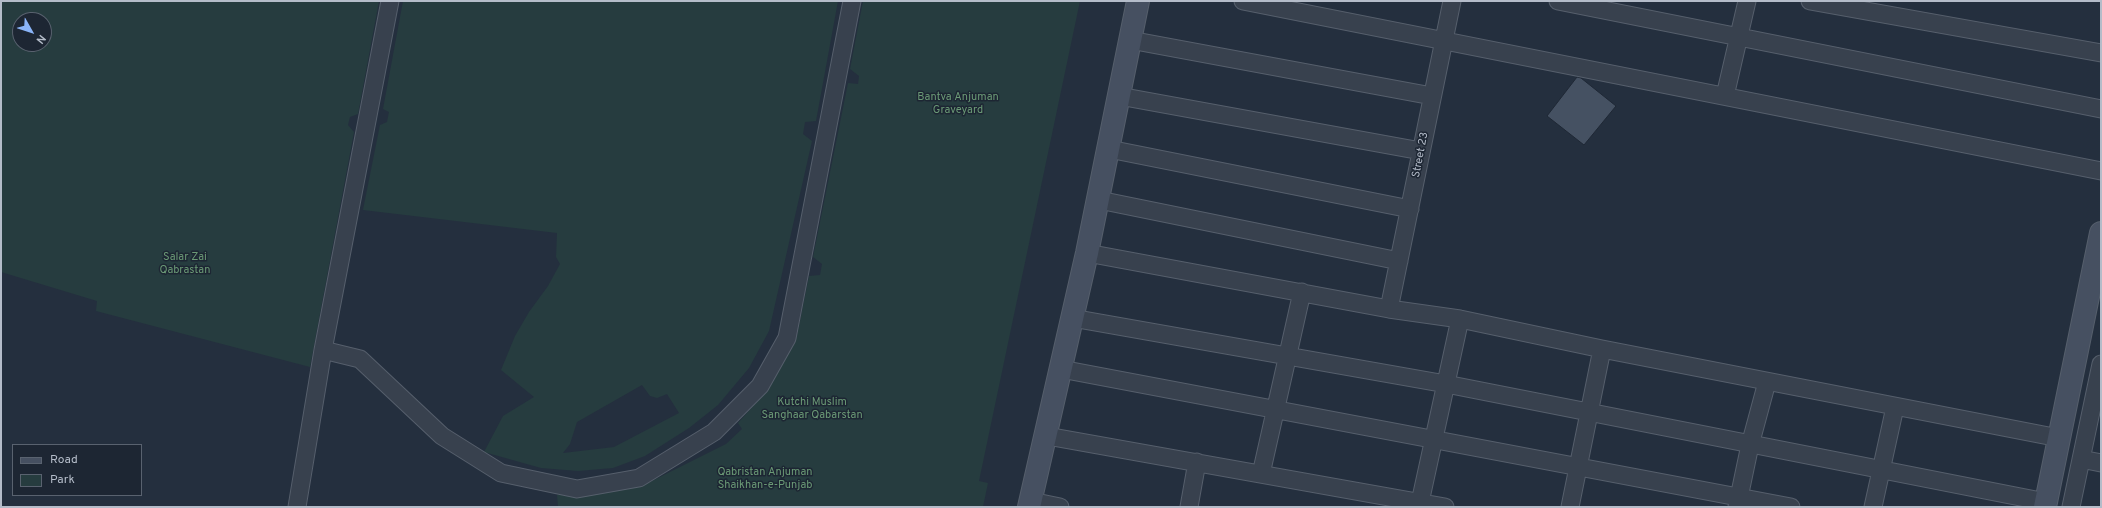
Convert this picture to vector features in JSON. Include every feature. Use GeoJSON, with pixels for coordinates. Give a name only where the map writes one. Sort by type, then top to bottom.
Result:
{"type":"FeatureCollection","features":[{"type":"Feature","properties":{"kind":"street"},"geometry":{"type":"LineString","coordinates":[[297,507],[322,350],[390,1]]}},
{"type":"Feature","properties":{"kind":"street"},"geometry":{"type":"LineString","coordinates":[[322,350],[360,359],[442,436],[501,472],[577,489],[639,478],[714,432],[760,386],[787,338],[852,1]]}},
{"type":"Feature","properties":{"kind":"street"},"geometry":{"type":"LineString","coordinates":[[1060,507],[1030,504],[1047,436],[1072,318],[1088,253],[1138,1]]}},
{"type":"Feature","properties":{"kind":"street"},"geometry":{"type":"LineString","coordinates":[[1243,1],[2101,171]]}},
{"type":"Feature","properties":{"kind":"street","name":"Street 23"},"geometry":{"type":"LineString","coordinates":[[1389,309],[1452,1]]}},
{"type":"Feature","properties":{"kind":"street"},"geometry":{"type":"LineString","coordinates":[[1558,1],[2101,110]]}},
{"type":"Feature","properties":{"kind":"street"},"geometry":{"type":"LineString","coordinates":[[1725,96],[1747,1]]}},
{"type":"Feature","properties":{"kind":"street"},"geometry":{"type":"LineString","coordinates":[[1810,1],[2101,53]]}},
{"type":"Feature","properties":{"kind":"street"},"geometry":{"type":"LineString","coordinates":[[1130,40],[1432,96]]}},
{"type":"Feature","properties":{"kind":"street"},"geometry":{"type":"LineString","coordinates":[[1119,96],[1421,151]]}},
{"type":"Feature","properties":{"kind":"street"},"geometry":{"type":"LineString","coordinates":[[1109,148],[1410,209]]}},
{"type":"Feature","properties":{"kind":"street"},"geometry":{"type":"LineString","coordinates":[[1099,200],[1399,261]]}},
{"type":"Feature","properties":{"kind":"street"},"geometry":{"type":"LineString","coordinates":[[1072,318],[1446,384],[1881,470],[2045,505],[2101,233]]}},
{"type":"Feature","properties":{"kind":"street"},"geometry":{"type":"LineString","coordinates":[[1088,253],[1389,309],[1460,319],[1767,382],[2059,438]]}},
{"type":"Feature","properties":{"kind":"street"},"geometry":{"type":"LineString","coordinates":[[1261,474],[1302,292]]}},
{"type":"Feature","properties":{"kind":"street"},"geometry":{"type":"LineString","coordinates":[[1419,505],[1460,319]]}},
{"type":"Feature","properties":{"kind":"street"},"geometry":{"type":"LineString","coordinates":[[1570,507],[1602,349]]}},
{"type":"Feature","properties":{"kind":"street"},"geometry":{"type":"LineString","coordinates":[[1061,369],[1578,466],[1738,502],[1791,507]]}},
{"type":"Feature","properties":{"kind":"street"},"geometry":{"type":"LineString","coordinates":[[2071,507],[2100,375]]}},
{"type":"Feature","properties":{"kind":"street"},"geometry":{"type":"LineString","coordinates":[[1738,502],[1750,445],[1767,382]]}},
{"type":"Feature","properties":{"kind":"street"},"geometry":{"type":"LineString","coordinates":[[1873,507],[1895,407]]}},
{"type":"Feature","properties":{"kind":"street"},"geometry":{"type":"LineString","coordinates":[[1047,436],[1197,462],[1419,505],[1444,507]]}},
{"type":"Feature","properties":{"kind":"street"},"geometry":{"type":"LineString","coordinates":[[2081,459],[2101,463]]}},
{"type":"Feature","properties":{"kind":"street"},"geometry":{"type":"LineString","coordinates":[[1189,507],[1197,462]]}},
{"type":"Feature","properties":{"kind":"green space","name":"Salar Zai Qabrastan"},"geometry":{"type":"Polygon","coordinates":[[[1,1],[379,1],[358,114],[350,117],[348,125],[354,132],[310,367],[96,311],[97,301],[1,272],[1,1]]]}},
{"type":"Feature","properties":{"kind":"green space"},"geometry":{"type":"Polygon","coordinates":[[[403,1],[838,1],[816,121],[805,122],[803,134],[812,141],[769,331],[749,368],[718,405],[689,428],[645,456],[613,468],[578,471],[541,468],[484,452],[503,416],[534,397],[501,370],[515,336],[529,312],[548,286],[560,264],[556,257],[557,233],[363,210],[380,125],[387,122],[389,112],[383,109],[403,1]],[[642,385],[577,422],[570,444],[563,453],[614,447],[679,413],[667,394],[657,398],[650,396],[642,385]]]}},
{"type":"Feature","properties":{"kind":"green space"},"geometry":{"type":"Polygon","coordinates":[[[863,1],[1080,1],[979,481],[988,483],[983,507],[558,507],[557,495],[606,493],[648,483],[726,444],[742,429],[738,423],[770,387],[797,336],[809,276],[820,275],[822,264],[813,257],[848,83],[858,84],[859,76],[850,69],[863,1]]]}},
{"type":"Feature","properties":{"kind":"building"},"geometry":{"type":"Polygon","coordinates":[[[1577,77],[1581,78],[1616,106],[1584,145],[1547,116],[1577,77]]]}},
{"type":"Feature","properties":{"kind":"park label","name":"Bantva Anjuman Graveyard"},"geometry":{"type":"Point","coordinates":[958,104]}},
{"type":"Feature","properties":{"kind":"park label","name":"Kutchi Muslim Sanghaar Qabarstan"},"geometry":{"type":"Point","coordinates":[812,409]}},
{"type":"Feature","properties":{"kind":"park label","name":"Qabristan Anjuman Shaikhan-e-Punjab"},"geometry":{"type":"Point","coordinates":[765,479]}}]}
